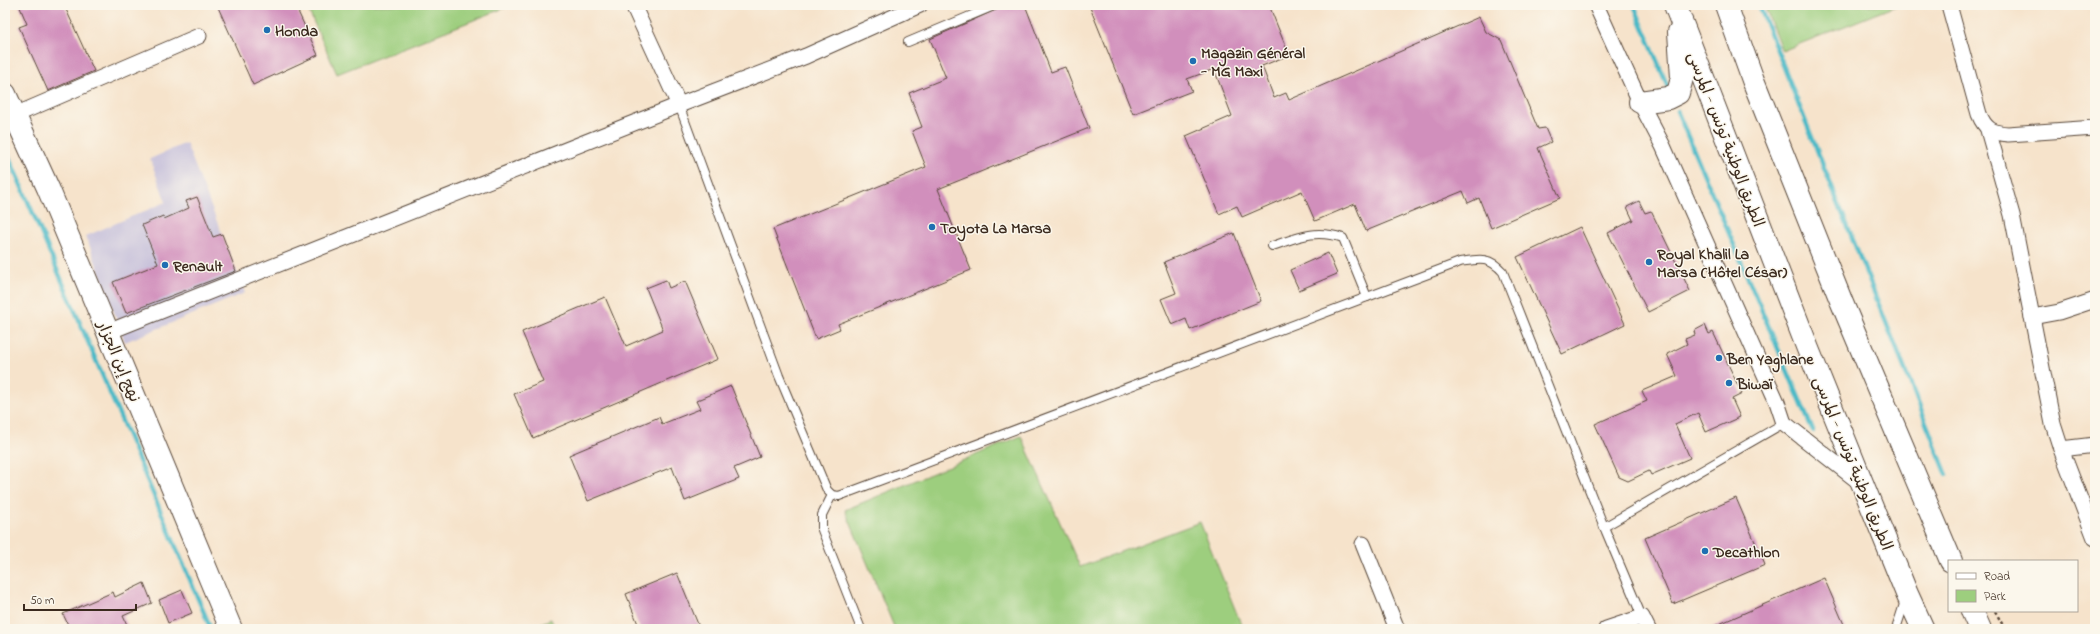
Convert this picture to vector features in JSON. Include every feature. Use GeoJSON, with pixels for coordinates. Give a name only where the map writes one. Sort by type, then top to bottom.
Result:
{"type":"FeatureCollection","features":[{"type":"Feature","properties":{"kind":"main road"},"geometry":{"type":"LineString","coordinates":[[1726,5],[1753,80],[1842,303],[1951,560]]}},
{"type":"Feature","properties":{"kind":"main road"},"geometry":{"type":"LineString","coordinates":[[1640,102],[1673,97],[1681,87],[1682,78],[1676,7]]}},
{"type":"Feature","properties":{"kind":"main road","name":"الطريق الوطنية تونس - المرسى"},"geometry":{"type":"LineString","coordinates":[[1676,7],[1808,349],[1907,594],[1923,629]]}},
{"type":"Feature","properties":{"kind":"main road","name":"نهج إبن الجزار"},"geometry":{"type":"LineString","coordinates":[[5,94],[48,188],[231,629]]}},
{"type":"Feature","properties":{"kind":"main road"},"geometry":{"type":"LineString","coordinates":[[1972,612],[1980,629]]}},
{"type":"Feature","properties":{"kind":"street"},"geometry":{"type":"LineString","coordinates":[[633,5],[679,105]]}},
{"type":"Feature","properties":{"kind":"street"},"geometry":{"type":"LineString","coordinates":[[108,332],[806,56],[920,5]]}},
{"type":"Feature","properties":{"kind":"street"},"geometry":{"type":"LineString","coordinates":[[1596,5],[1672,168],[1777,402],[1784,423],[1862,484]]}},
{"type":"Feature","properties":{"kind":"street"},"geometry":{"type":"LineString","coordinates":[[1949,5],[1979,114],[1988,130],[2012,215],[2053,424],[2095,538]]}},
{"type":"Feature","properties":{"kind":"street"},"geometry":{"type":"LineString","coordinates":[[15,115],[199,36]]}},
{"type":"Feature","properties":{"kind":"street"},"geometry":{"type":"LineString","coordinates":[[1988,130],[1995,133],[2008,134],[2095,128]]}},
{"type":"Feature","properties":{"kind":"street"},"geometry":{"type":"LineString","coordinates":[[2032,316],[2059,312],[2095,300]]}},
{"type":"Feature","properties":{"kind":"street"},"geometry":{"type":"LineString","coordinates":[[2061,449],[2095,445]]}},
{"type":"Feature","properties":{"kind":"street"},"geometry":{"type":"LineString","coordinates":[[1363,544],[1397,629]]}},
{"type":"Feature","properties":{"kind":"street"},"geometry":{"type":"LineString","coordinates":[[1606,629],[1645,623]]}},
{"type":"Feature","properties":{"kind":"lane"},"geometry":{"type":"LineString","coordinates":[[908,42],[996,5]]}},
{"type":"Feature","properties":{"kind":"lane"},"geometry":{"type":"LineString","coordinates":[[679,105],[779,376],[826,490],[832,495],[839,496],[1460,262],[1483,259],[1496,263],[1503,272],[1604,527],[1645,623]]}},
{"type":"Feature","properties":{"kind":"lane"},"geometry":{"type":"LineString","coordinates":[[1272,246],[1307,234],[1331,235],[1342,238],[1367,297]]}},
{"type":"Feature","properties":{"kind":"lane"},"geometry":{"type":"LineString","coordinates":[[1604,527],[1784,423]]}},
{"type":"Feature","properties":{"kind":"lane"},"geometry":{"type":"LineString","coordinates":[[832,495],[822,515],[822,530],[861,629]]}},
{"type":"Feature","properties":{"kind":"lane"},"geometry":{"type":"LineString","coordinates":[[1896,629],[1907,594]]}},
{"type":"Feature","properties":{"kind":"path"},"geometry":{"type":"LineString","coordinates":[[1996,612],[2005,629]]}},
{"type":"Feature","properties":{"kind":"shaded area","name":"Renault"},"geometry":{"type":"Polygon","coordinates":[[[186,143],[245,293],[125,342],[86,236],[166,202],[150,159],[186,143]]]}},
{"type":"Feature","properties":{"kind":"green space"},"geometry":{"type":"Polygon","coordinates":[[[306,5],[512,5],[337,74],[306,5]]]}},
{"type":"Feature","properties":{"kind":"green space"},"geometry":{"type":"Polygon","coordinates":[[[1764,5],[1898,5],[1782,51],[1764,5]]]}},
{"type":"Feature","properties":{"kind":"green space"},"geometry":{"type":"Polygon","coordinates":[[[1021,436],[1080,567],[1200,522],[1243,629],[895,629],[845,510],[1021,436]]]}},
{"type":"Feature","properties":{"kind":"green space"},"geometry":{"type":"Polygon","coordinates":[[[551,619],[555,629],[527,629],[551,619]]]}},
{"type":"Feature","properties":{"kind":"building"},"geometry":{"type":"Polygon","coordinates":[[[19,5],[64,5],[94,71],[48,91],[19,27],[27,24],[19,5]]]}},
{"type":"Feature","properties":{"kind":"building","name":"Honda"},"geometry":{"type":"Polygon","coordinates":[[[217,5],[295,5],[318,55],[253,85],[217,5]]]}},
{"type":"Feature","properties":{"kind":"building"},"geometry":{"type":"Polygon","coordinates":[[[1007,5],[1025,5],[1051,72],[1065,67],[1089,128],[938,189],[971,270],[838,324],[840,329],[816,339],[773,229],[926,167],[912,131],[922,127],[909,93],[946,78],[930,39],[1007,5]]]}},
{"type":"Feature","properties":{"kind":"building"},"geometry":{"type":"Polygon","coordinates":[[[1089,5],[1269,5],[1289,55],[1262,66],[1274,98],[1286,93],[1289,100],[1479,17],[1486,32],[1501,40],[1538,129],[1545,128],[1551,142],[1538,148],[1560,198],[1491,228],[1479,198],[1468,203],[1463,191],[1366,231],[1355,204],[1315,221],[1302,191],[1242,217],[1237,206],[1219,214],[1186,136],[1232,116],[1214,69],[1187,79],[1192,91],[1133,114],[1089,5]]]}},
{"type":"Feature","properties":{"kind":"building"},"geometry":{"type":"Polygon","coordinates":[[[197,197],[213,237],[222,234],[236,271],[126,313],[113,282],[158,264],[142,225],[163,216],[164,219],[189,208],[186,201],[197,197]]]}},
{"type":"Feature","properties":{"kind":"building","name":"Royal Khalil La Marsa (Hôtel César)"},"geometry":{"type":"Polygon","coordinates":[[[1639,201],[1645,213],[1651,211],[1690,291],[1648,312],[1608,233],[1633,220],[1627,207],[1639,201]]]}},
{"type":"Feature","properties":{"kind":"building"},"geometry":{"type":"Polygon","coordinates":[[[1580,227],[1625,324],[1562,354],[1517,257],[1580,227]]]}},
{"type":"Feature","properties":{"kind":"building"},"geometry":{"type":"Polygon","coordinates":[[[1234,233],[1261,301],[1190,330],[1186,319],[1172,325],[1161,299],[1176,293],[1164,262],[1234,233]]]}},
{"type":"Feature","properties":{"kind":"building"},"geometry":{"type":"Polygon","coordinates":[[[1328,253],[1337,274],[1299,290],[1290,270],[1328,253]]]}},
{"type":"Feature","properties":{"kind":"building"},"geometry":{"type":"Polygon","coordinates":[[[666,280],[669,288],[685,281],[718,359],[533,438],[514,394],[543,382],[522,332],[605,297],[626,346],[663,330],[646,288],[666,280]]]}},
{"type":"Feature","properties":{"kind":"building"},"geometry":{"type":"Polygon","coordinates":[[[1705,325],[1709,334],[1713,332],[1742,394],[1732,399],[1740,417],[1706,432],[1698,413],[1675,424],[1690,458],[1651,475],[1649,471],[1628,481],[1619,477],[1595,424],[1647,401],[1642,391],[1677,376],[1667,354],[1687,344],[1685,339],[1695,335],[1694,331],[1705,325]]]}},
{"type":"Feature","properties":{"kind":"building"},"geometry":{"type":"Polygon","coordinates":[[[731,386],[760,457],[734,468],[739,479],[685,501],[672,467],[588,501],[569,455],[659,417],[662,424],[700,409],[696,401],[731,386]]]}},
{"type":"Feature","properties":{"kind":"building","name":"Decathlon"},"geometry":{"type":"Polygon","coordinates":[[[1736,498],[1765,565],[1673,604],[1645,538],[1736,498]]]}},
{"type":"Feature","properties":{"kind":"building"},"geometry":{"type":"Polygon","coordinates":[[[677,573],[700,629],[640,629],[626,594],[677,573]]]}},
{"type":"Feature","properties":{"kind":"building"},"geometry":{"type":"Polygon","coordinates":[[[1824,578],[1846,629],[1708,629],[1824,578]]]}},
{"type":"Feature","properties":{"kind":"building"},"geometry":{"type":"Polygon","coordinates":[[[144,583],[152,603],[123,616],[129,629],[70,629],[63,614],[113,592],[115,597],[144,583]]]}},
{"type":"Feature","properties":{"kind":"building"},"geometry":{"type":"Polygon","coordinates":[[[182,590],[192,613],[168,623],[159,600],[182,590]]]}},
{"type":"Feature","properties":{"kind":"waterway"},"geometry":{"type":"LineString","coordinates":[[1634,5],[1669,90]]}},
{"type":"Feature","properties":{"kind":"waterway"},"geometry":{"type":"LineString","coordinates":[[1759,5],[1947,475]]}},
{"type":"Feature","properties":{"kind":"waterway"},"geometry":{"type":"LineString","coordinates":[[1677,111],[1813,431]]}},
{"type":"Feature","properties":{"kind":"waterway"},"geometry":{"type":"LineString","coordinates":[[5,148],[211,629]]}},
{"type":"Feature","properties":{"kind":"place","name":"Honda"},"geometry":{"type":"Point","coordinates":[267,30]}},
{"type":"Feature","properties":{"kind":"place","name":"Magazin Général - MG Maxi"},"geometry":{"type":"Point","coordinates":[1193,61]}},
{"type":"Feature","properties":{"kind":"place","name":"Toyota La Marsa"},"geometry":{"type":"Point","coordinates":[932,227]}},
{"type":"Feature","properties":{"kind":"place","name":"Royal Khalil La Marsa (Hôtel César)"},"geometry":{"type":"Point","coordinates":[1649,262]}},
{"type":"Feature","properties":{"kind":"place","name":"Renault"},"geometry":{"type":"Point","coordinates":[165,265]}},
{"type":"Feature","properties":{"kind":"place","name":"Ben Yaghlane"},"geometry":{"type":"Point","coordinates":[1719,358]}},
{"type":"Feature","properties":{"kind":"place","name":"Biwaï"},"geometry":{"type":"Point","coordinates":[1729,383]}},
{"type":"Feature","properties":{"kind":"place","name":"Decathlon"},"geometry":{"type":"Point","coordinates":[1705,551]}}]}
